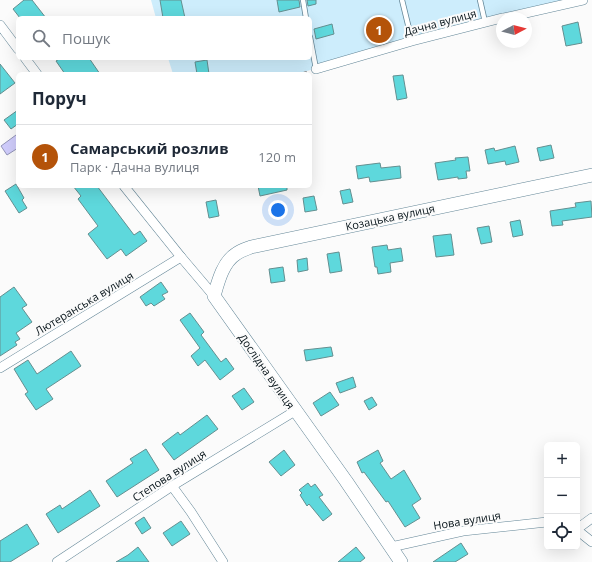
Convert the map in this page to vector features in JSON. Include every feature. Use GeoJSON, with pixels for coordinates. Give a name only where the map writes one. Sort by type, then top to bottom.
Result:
{"type":"FeatureCollection","features":[{"type":"Feature","properties":{"kind":"street","name":"Дачна вулиця"},"geometry":{"type":"LineString","coordinates":[[530,12],[583,0]]}},
{"type":"Feature","properties":{"kind":"street","name":"Дачна вулиця"},"geometry":{"type":"LineString","coordinates":[[316,69],[412,41],[496,20]]}},
{"type":"Feature","properties":{"kind":"street"},"geometry":{"type":"LineString","coordinates":[[0,25],[16,46]]}},
{"type":"Feature","properties":{"kind":"street"},"geometry":{"type":"LineString","coordinates":[[26,60],[36,72]]}},
{"type":"Feature","properties":{"kind":"street","name":"Козацька вулиця"},"geometry":{"type":"LineString","coordinates":[[214,296],[227,263],[236,254],[251,247],[592,175]]}},
{"type":"Feature","properties":{"kind":"street","name":"Дослідна вулиця"},"geometry":{"type":"LineString","coordinates":[[126,188],[181,258],[214,296],[346,481],[401,562]]}},
{"type":"Feature","properties":{"kind":"street","name":"Лютеранська вулиця"},"geometry":{"type":"LineString","coordinates":[[0,368],[181,258]]}},
{"type":"Feature","properties":{"kind":"street","name":"Степова вулиця"},"geometry":{"type":"LineString","coordinates":[[57,562],[172,486],[295,411]]}},
{"type":"Feature","properties":{"kind":"street"},"geometry":{"type":"LineString","coordinates":[[172,486],[191,512],[223,562]]}},
{"type":"Feature","properties":{"kind":"street"},"geometry":{"type":"LineString","coordinates":[[580,527],[592,518]]}},
{"type":"Feature","properties":{"kind":"street","name":"Нова вулиця"},"geometry":{"type":"LineString","coordinates":[[391,546],[463,531],[544,522]]}},
{"type":"Feature","properties":{"kind":"street"},"geometry":{"type":"LineString","coordinates":[[580,532],[592,542]]}},
{"type":"Feature","properties":{"kind":"lane"},"geometry":{"type":"LineString","coordinates":[[303,0],[306,16]]}},
{"type":"Feature","properties":{"kind":"lane"},"geometry":{"type":"LineString","coordinates":[[402,0],[412,41]]}},
{"type":"Feature","properties":{"kind":"lane"},"geometry":{"type":"LineString","coordinates":[[480,0],[485,22]]}},
{"type":"Feature","properties":{"kind":"lane"},"geometry":{"type":"LineString","coordinates":[[312,48],[316,69]]}},
{"type":"Feature","properties":{"kind":"shaded area"},"geometry":{"type":"Polygon","coordinates":[[[151,0],[564,0],[521,12],[496,12],[496,19],[303,72],[172,72],[169,60],[312,60],[312,16],[155,16],[151,0]]]}},
{"type":"Feature","properties":{"kind":"water"},"geometry":{"type":"Polygon","coordinates":[[[16,135],[16,149],[7,155],[1,146],[16,135]]]}},
{"type":"Feature","properties":{"kind":"building"},"geometry":{"type":"Polygon","coordinates":[[[24,0],[32,0],[44,16],[18,16],[13,9],[24,0]]]}},
{"type":"Feature","properties":{"kind":"building"},"geometry":{"type":"Polygon","coordinates":[[[160,0],[181,0],[185,16],[163,16],[160,0]]]}},
{"type":"Feature","properties":{"kind":"building"},"geometry":{"type":"Polygon","coordinates":[[[277,0],[299,0],[300,7],[279,12],[277,0]]]}},
{"type":"Feature","properties":{"kind":"building"},"geometry":{"type":"Polygon","coordinates":[[[307,0],[316,0],[316,4],[308,6],[307,0]]]}},
{"type":"Feature","properties":{"kind":"building"},"geometry":{"type":"Polygon","coordinates":[[[578,22],[582,43],[566,46],[562,26],[578,22]]]}},
{"type":"Feature","properties":{"kind":"building"},"geometry":{"type":"Polygon","coordinates":[[[332,24],[334,34],[316,39],[314,29],[332,24]]]}},
{"type":"Feature","properties":{"kind":"building"},"geometry":{"type":"Polygon","coordinates":[[[90,60],[99,72],[64,72],[56,61],[90,60]]]}},
{"type":"Feature","properties":{"kind":"building"},"geometry":{"type":"Polygon","coordinates":[[[207,60],[209,72],[197,72],[195,62],[207,60]]]}},
{"type":"Feature","properties":{"kind":"building"},"geometry":{"type":"Polygon","coordinates":[[[0,64],[15,83],[0,94],[0,64]]]}},
{"type":"Feature","properties":{"kind":"building"},"geometry":{"type":"Polygon","coordinates":[[[403,75],[407,98],[397,100],[393,76],[403,75]]]}},
{"type":"Feature","properties":{"kind":"building"},"geometry":{"type":"Polygon","coordinates":[[[16,111],[16,125],[11,129],[4,120],[16,111]]]}},
{"type":"Feature","properties":{"kind":"building"},"geometry":{"type":"Polygon","coordinates":[[[551,145],[554,158],[540,161],[537,148],[551,145]]]}},
{"type":"Feature","properties":{"kind":"building"},"geometry":{"type":"Polygon","coordinates":[[[515,146],[519,162],[506,165],[505,161],[488,164],[485,150],[494,148],[495,151],[515,146]]]}},
{"type":"Feature","properties":{"kind":"building"},"geometry":{"type":"Polygon","coordinates":[[[468,157],[470,171],[466,171],[467,178],[458,179],[458,177],[438,180],[435,163],[456,160],[455,158],[468,157]]]}},
{"type":"Feature","properties":{"kind":"building"},"geometry":{"type":"Polygon","coordinates":[[[380,163],[381,168],[400,166],[401,178],[370,182],[369,177],[358,179],[356,166],[380,163]]]}},
{"type":"Feature","properties":{"kind":"building"},"geometry":{"type":"Polygon","coordinates":[[[16,184],[16,188],[18,188],[24,198],[22,200],[27,208],[19,213],[5,191],[16,184]]]}},
{"type":"Feature","properties":{"kind":"building"},"geometry":{"type":"Polygon","coordinates":[[[75,188],[99,188],[134,235],[140,231],[147,241],[126,256],[121,249],[107,259],[88,234],[98,226],[78,199],[81,196],[75,188]]]}},
{"type":"Feature","properties":{"kind":"building"},"geometry":{"type":"Polygon","coordinates":[[[258,188],[287,188],[287,190],[260,196],[258,188]]]}},
{"type":"Feature","properties":{"kind":"building"},"geometry":{"type":"Polygon","coordinates":[[[350,189],[353,202],[343,204],[340,191],[350,189]]]}},
{"type":"Feature","properties":{"kind":"building"},"geometry":{"type":"Polygon","coordinates":[[[314,196],[317,210],[305,212],[303,198],[314,196]]]}},
{"type":"Feature","properties":{"kind":"building"},"geometry":{"type":"Polygon","coordinates":[[[216,200],[219,216],[209,218],[206,202],[216,200]]]}},
{"type":"Feature","properties":{"kind":"building"},"geometry":{"type":"Polygon","coordinates":[[[591,201],[592,217],[562,221],[563,225],[552,226],[550,211],[576,207],[575,203],[591,201]]]}},
{"type":"Feature","properties":{"kind":"building"},"geometry":{"type":"Polygon","coordinates":[[[520,220],[523,235],[513,237],[510,222],[520,220]]]}},
{"type":"Feature","properties":{"kind":"building"},"geometry":{"type":"Polygon","coordinates":[[[489,226],[492,242],[481,244],[477,228],[489,226]]]}},
{"type":"Feature","properties":{"kind":"building"},"geometry":{"type":"Polygon","coordinates":[[[451,234],[454,255],[436,257],[433,236],[451,234]]]}},
{"type":"Feature","properties":{"kind":"building"},"geometry":{"type":"Polygon","coordinates":[[[387,245],[388,250],[401,248],[403,261],[390,263],[391,272],[378,274],[377,267],[375,267],[372,247],[387,245]]]}},
{"type":"Feature","properties":{"kind":"building"},"geometry":{"type":"Polygon","coordinates":[[[339,252],[342,271],[330,273],[327,254],[339,252]]]}},
{"type":"Feature","properties":{"kind":"building"},"geometry":{"type":"Polygon","coordinates":[[[307,258],[308,270],[298,272],[297,260],[307,258]]]}},
{"type":"Feature","properties":{"kind":"building"},"geometry":{"type":"Polygon","coordinates":[[[283,267],[285,281],[271,283],[269,269],[283,267]]]}},
{"type":"Feature","properties":{"kind":"building"},"geometry":{"type":"Polygon","coordinates":[[[161,282],[168,292],[162,295],[165,299],[154,306],[151,303],[146,306],[140,297],[161,282]]]}},
{"type":"Feature","properties":{"kind":"building"},"geometry":{"type":"Polygon","coordinates":[[[14,287],[27,305],[22,308],[32,322],[16,333],[20,339],[15,342],[17,345],[0,356],[0,297],[14,287]]]}},
{"type":"Feature","properties":{"kind":"building"},"geometry":{"type":"Polygon","coordinates":[[[190,313],[204,332],[201,335],[221,362],[226,358],[234,369],[220,380],[205,360],[198,366],[191,356],[200,348],[180,320],[190,313]]]}},
{"type":"Feature","properties":{"kind":"building"},"geometry":{"type":"Polygon","coordinates":[[[331,347],[333,356],[306,361],[304,350],[331,347]]]}},
{"type":"Feature","properties":{"kind":"building"},"geometry":{"type":"Polygon","coordinates":[[[71,351],[81,366],[46,389],[53,399],[36,410],[25,394],[28,392],[14,369],[28,360],[37,374],[71,351]]]}},
{"type":"Feature","properties":{"kind":"building"},"geometry":{"type":"Polygon","coordinates":[[[353,377],[356,387],[340,393],[336,383],[353,377]]]}},
{"type":"Feature","properties":{"kind":"building"},"geometry":{"type":"Polygon","coordinates":[[[244,388],[254,402],[242,410],[232,396],[244,388]]]}},
{"type":"Feature","properties":{"kind":"building"},"geometry":{"type":"Polygon","coordinates":[[[330,392],[339,405],[321,416],[313,403],[330,392]]]}},
{"type":"Feature","properties":{"kind":"building"},"geometry":{"type":"Polygon","coordinates":[[[372,397],[377,405],[369,410],[364,401],[372,397]]]}},
{"type":"Feature","properties":{"kind":"building"},"geometry":{"type":"Polygon","coordinates":[[[207,415],[218,429],[174,460],[162,444],[178,432],[180,435],[207,415]]]}},
{"type":"Feature","properties":{"kind":"building"},"geometry":{"type":"Polygon","coordinates":[[[146,449],[159,470],[117,497],[106,481],[133,463],[130,459],[146,449]]]}},
{"type":"Feature","properties":{"kind":"building"},"geometry":{"type":"Polygon","coordinates":[[[284,450],[295,465],[281,476],[269,462],[284,450]]]}},
{"type":"Feature","properties":{"kind":"building"},"geometry":{"type":"Polygon","coordinates":[[[378,450],[383,461],[380,463],[391,479],[404,470],[421,499],[412,505],[420,518],[405,527],[388,501],[386,502],[364,472],[362,473],[357,462],[378,450]]]}},
{"type":"Feature","properties":{"kind":"building"},"geometry":{"type":"Polygon","coordinates":[[[308,483],[311,487],[315,484],[323,495],[319,497],[332,514],[323,521],[309,504],[307,506],[300,495],[302,493],[299,490],[308,483]]]}},
{"type":"Feature","properties":{"kind":"building"},"geometry":{"type":"Polygon","coordinates":[[[90,490],[100,506],[58,533],[46,514],[60,505],[62,509],[90,490]]]}},
{"type":"Feature","properties":{"kind":"building"},"geometry":{"type":"Polygon","coordinates":[[[144,517],[151,528],[142,534],[135,523],[144,517]]]}},
{"type":"Feature","properties":{"kind":"building"},"geometry":{"type":"Polygon","coordinates":[[[181,521],[190,534],[172,546],[163,533],[181,521]]]}},
{"type":"Feature","properties":{"kind":"building"},"geometry":{"type":"Polygon","coordinates":[[[27,524],[39,544],[10,562],[0,562],[0,541],[27,524]]]}},
{"type":"Feature","properties":{"kind":"building"},"geometry":{"type":"Polygon","coordinates":[[[461,543],[468,554],[455,562],[433,562],[461,543]]]}},
{"type":"Feature","properties":{"kind":"building"},"geometry":{"type":"Polygon","coordinates":[[[138,547],[149,562],[116,562],[128,555],[138,547]]]}},
{"type":"Feature","properties":{"kind":"building"},"geometry":{"type":"Polygon","coordinates":[[[356,547],[365,558],[360,562],[338,562],[356,547]]]}},
{"type":"Feature","properties":{"kind":"place","name":"Самарський розлив"},"geometry":{"type":"Point","coordinates":[379,30]}}]}
